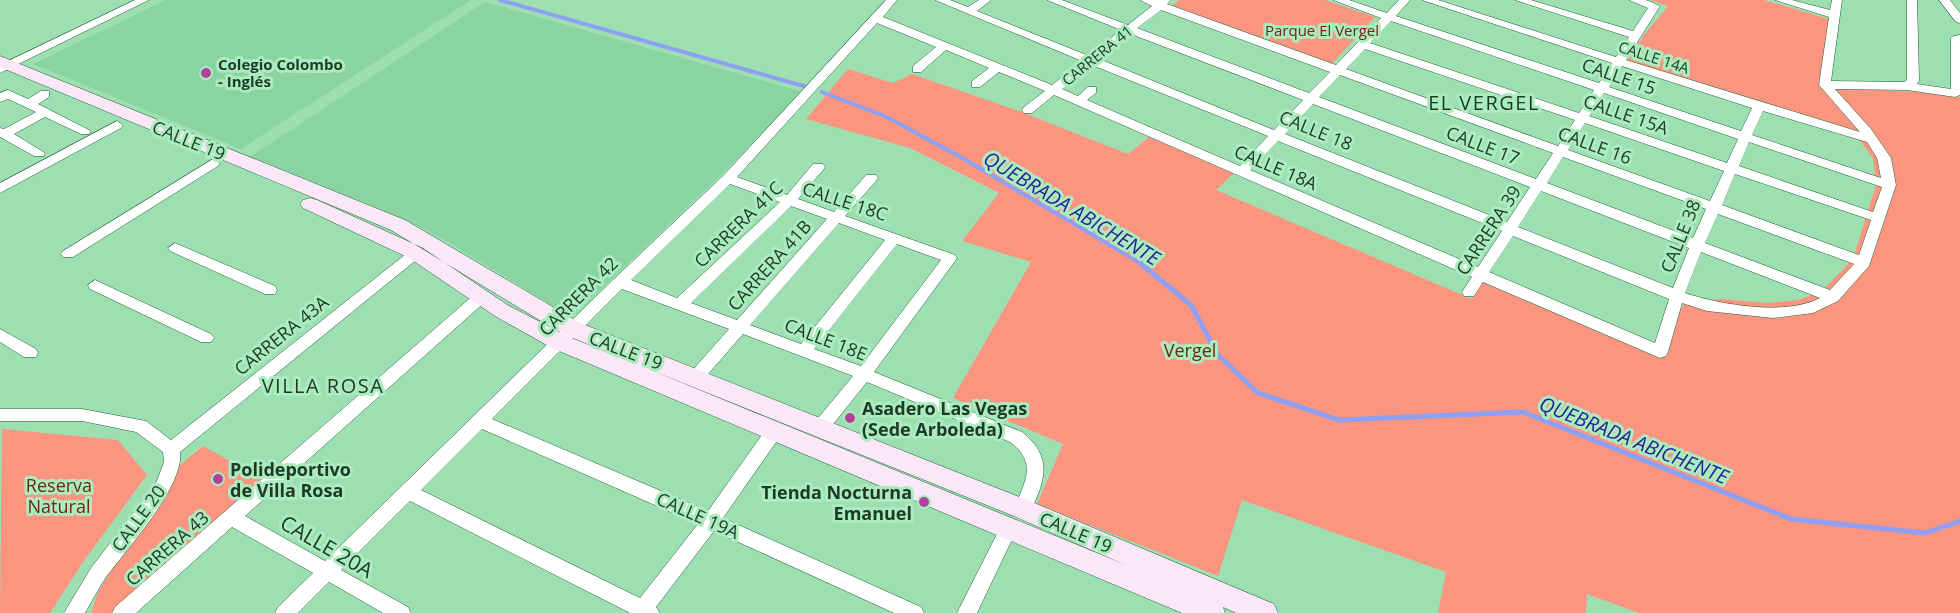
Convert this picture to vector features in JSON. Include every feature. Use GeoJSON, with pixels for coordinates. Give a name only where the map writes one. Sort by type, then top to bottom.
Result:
{"type":"FeatureCollection","features":[{"type":"Feature","properties":{"kind":"main road","name":"CALLE 19"},"geometry":{"type":"LineString","coordinates":[[2,79],[39,103],[117,125],[213,163],[382,236],[416,253],[481,297],[775,430],[1212,613]]}},
{"type":"Feature","properties":{"kind":"main road","name":"CALLE 19"},"geometry":{"type":"LineString","coordinates":[[2,79],[398,225],[441,248],[520,299],[566,335],[696,377],[1023,509],[1265,613]]}},
{"type":"Feature","properties":{"kind":"street"},"geometry":{"type":"LineString","coordinates":[[2,79],[144,0]]}},
{"type":"Feature","properties":{"kind":"street","name":"CARRERA 42"},"geometry":{"type":"LineString","coordinates":[[285,613],[620,282],[729,178],[892,0]]}},
{"type":"Feature","properties":{"kind":"street","name":"CALLE 18"},"geometry":{"type":"LineString","coordinates":[[940,0],[1677,296],[1707,306],[1773,313],[1813,308],[1833,297]]}},
{"type":"Feature","properties":{"kind":"street"},"geometry":{"type":"LineString","coordinates":[[969,12],[986,0]]}},
{"type":"Feature","properties":{"kind":"street","name":"CALLE 17"},"geometry":{"type":"LineString","coordinates":[[1052,0],[1833,297]]}},
{"type":"Feature","properties":{"kind":"street","name":"CALLE 16"},"geometry":{"type":"LineString","coordinates":[[1145,0],[1163,3],[1337,70],[1864,262]]}},
{"type":"Feature","properties":{"kind":"street","name":"CALLE 15"},"geometry":{"type":"LineString","coordinates":[[1338,0],[1888,185]]}},
{"type":"Feature","properties":{"kind":"street"},"geometry":{"type":"LineString","coordinates":[[1241,171],[1405,0]]}},
{"type":"Feature","properties":{"kind":"street","name":"CALLE 14A"},"geometry":{"type":"LineString","coordinates":[[1427,0],[1873,140]]}},
{"type":"Feature","properties":{"kind":"street"},"geometry":{"type":"LineString","coordinates":[[1520,0],[1636,36]]}},
{"type":"Feature","properties":{"kind":"street","name":"CARRERA 39"},"geometry":{"type":"LineString","coordinates":[[1469,292],[1655,6],[1634,0]]}},
{"type":"Feature","properties":{"kind":"street"},"geometry":{"type":"LineString","coordinates":[[1780,0],[1835,15]]}},
{"type":"Feature","properties":{"kind":"street"},"geometry":{"type":"LineString","coordinates":[[1833,297],[1864,262],[1888,185],[1884,158],[1873,140],[1825,85],[1837,0]]}},
{"type":"Feature","properties":{"kind":"street"},"geometry":{"type":"LineString","coordinates":[[1907,86],[1913,81],[1912,0]]}},
{"type":"Feature","properties":{"kind":"street"},"geometry":{"type":"LineString","coordinates":[[1944,0],[1960,20]]}},
{"type":"Feature","properties":{"kind":"street","name":"CARRERA 41"},"geometry":{"type":"LineString","coordinates":[[1028,110],[1163,3]]}},
{"type":"Feature","properties":{"kind":"street","name":"CALLE 18A"},"geometry":{"type":"LineString","coordinates":[[876,18],[1053,90],[1660,352]]}},
{"type":"Feature","properties":{"kind":"street"},"geometry":{"type":"LineString","coordinates":[[1825,85],[1907,86],[1950,93],[1957,91],[1956,38]]}},
{"type":"Feature","properties":{"kind":"street","name":"CALLE 15A"},"geometry":{"type":"LineString","coordinates":[[1362,44],[1878,218]]}},
{"type":"Feature","properties":{"kind":"street"},"geometry":{"type":"LineString","coordinates":[[916,69],[945,45]]}},
{"type":"Feature","properties":{"kind":"street"},"geometry":{"type":"LineString","coordinates":[[976,84],[998,67]]}},
{"type":"Feature","properties":{"kind":"street"},"geometry":{"type":"LineString","coordinates":[[1078,102],[1092,90]]}},
{"type":"Feature","properties":{"kind":"street"},"geometry":{"type":"LineString","coordinates":[[39,153],[2,133],[39,103],[85,130]]}},
{"type":"Feature","properties":{"kind":"street","name":"CALLE 38"},"geometry":{"type":"LineString","coordinates":[[1660,352],[1677,296],[1712,207],[1759,106]]}},
{"type":"Feature","properties":{"kind":"street"},"geometry":{"type":"LineString","coordinates":[[0,189],[117,125]]}},
{"type":"Feature","properties":{"kind":"street"},"geometry":{"type":"LineString","coordinates":[[68,254],[213,163]]}},
{"type":"Feature","properties":{"kind":"street","name":"CARRERA 41C"},"geometry":{"type":"LineString","coordinates":[[681,304],[789,201],[818,167]]}},
{"type":"Feature","properties":{"kind":"street","name":"CALLE 18C"},"geometry":{"type":"LineString","coordinates":[[729,178],[950,258],[864,374]]}},
{"type":"Feature","properties":{"kind":"street","name":"CARRERA 41B"},"geometry":{"type":"LineString","coordinates":[[696,377],[871,178]]}},
{"type":"Feature","properties":{"kind":"street"},"geometry":{"type":"LineString","coordinates":[[804,351],[895,237]]}},
{"type":"Feature","properties":{"kind":"street"},"geometry":{"type":"LineString","coordinates":[[176,248],[270,290]]}},
{"type":"Feature","properties":{"kind":"street","name":"CARRERA 43A"},"geometry":{"type":"LineString","coordinates":[[171,449],[416,253]]}},
{"type":"Feature","properties":{"kind":"street","name":"CALLE 18E"},"geometry":{"type":"LineString","coordinates":[[620,282],[864,374],[1016,437],[1027,444],[1035,456],[1037,471],[1023,509]]}},
{"type":"Feature","properties":{"kind":"street"},"geometry":{"type":"LineString","coordinates":[[95,285],[206,338]]}},
{"type":"Feature","properties":{"kind":"street","name":"CARRERA 43"},"geometry":{"type":"LineString","coordinates":[[122,613],[481,297]]}},
{"type":"Feature","properties":{"kind":"street"},"geometry":{"type":"LineString","coordinates":[[0,335],[30,353]]}},
{"type":"Feature","properties":{"kind":"street"},"geometry":{"type":"LineString","coordinates":[[820,428],[864,374]]}},
{"type":"Feature","properties":{"kind":"street"},"geometry":{"type":"LineString","coordinates":[[0,415],[82,415],[140,426],[171,449]]}},
{"type":"Feature","properties":{"kind":"street","name":"CALLE 19A"},"geometry":{"type":"LineString","coordinates":[[480,421],[711,521],[914,613]]}},
{"type":"Feature","properties":{"kind":"street"},"geometry":{"type":"LineString","coordinates":[[408,492],[644,612],[775,430]]}},
{"type":"Feature","properties":{"kind":"street","name":"CALLE 20"},"geometry":{"type":"LineString","coordinates":[[74,613],[98,574],[163,486],[173,462],[171,449]]}},
{"type":"Feature","properties":{"kind":"street","name":"CALLE 20A"},"geometry":{"type":"LineString","coordinates":[[232,518],[401,613]]}},
{"type":"Feature","properties":{"kind":"street"},"geometry":{"type":"LineString","coordinates":[[967,613],[1009,527]]}},
{"type":"Feature","properties":{"kind":"shaded area","name":"Colegio Colombo - Inglés"},"geometry":{"type":"Polygon","coordinates":[[[166,0],[471,0],[241,149],[33,64],[166,0]]]}},
{"type":"Feature","properties":{"kind":"shaded area"},"geometry":{"type":"Polygon","coordinates":[[[485,2],[803,92],[719,177],[571,317],[448,242],[408,221],[250,157],[485,2]]]}},
{"type":"Feature","properties":{"kind":"green space","name":"Parque El Vergel"},"geometry":{"type":"Polygon","coordinates":[[[1179,0],[1325,0],[1375,17],[1332,64],[1172,6],[1179,0]]]}},
{"type":"Feature","properties":{"kind":"green space","name":"Vergel"},"geometry":{"type":"Polygon","coordinates":[[[1650,0],[1764,0],[1829,19],[1819,87],[1917,92],[1960,97],[1960,613],[1639,613],[1587,594],[1586,613],[1438,613],[1446,572],[1242,500],[1218,576],[1037,504],[1063,444],[953,398],[1031,262],[962,241],[999,193],[910,148],[806,119],[848,69],[893,83],[912,74],[1019,111],[1128,154],[1149,137],[1234,173],[1216,190],[1472,299],[1484,279],[1661,355],[1684,303],[1722,299],[1767,303],[1799,300],[1822,291],[1853,259],[1876,185],[1873,158],[1854,133],[1627,61],[1644,35],[1668,6],[1650,0]]]}},
{"type":"Feature","properties":{"kind":"green space","name":"Reserva Natural"},"geometry":{"type":"Polygon","coordinates":[[[2,429],[118,440],[147,475],[83,562],[50,613],[0,613],[2,429]]]}},
{"type":"Feature","properties":{"kind":"green space"},"geometry":{"type":"Polygon","coordinates":[[[203,446],[264,480],[113,613],[91,613],[98,592],[181,464],[203,446]]]}},
{"type":"Feature","properties":{"kind":"waterway"},"geometry":{"type":"LineString","coordinates":[[500,0],[807,87]]}},
{"type":"Feature","properties":{"kind":"waterway","name":"QUEBRADA ABICHENTE"},"geometry":{"type":"LineString","coordinates":[[822,92],[887,117],[964,159],[1142,264]]}},
{"type":"Feature","properties":{"kind":"waterway","name":"QUEBRADA ABICHENTE"},"geometry":{"type":"LineString","coordinates":[[1140,263],[1191,305],[1218,355],[1258,393],[1339,420],[1523,412],[1791,519],[1925,533],[1960,521]]}},
{"type":"Feature","properties":{"kind":"place","name":"Colegio Colombo - Inglés"},"geometry":{"type":"Point","coordinates":[206,73]}},
{"type":"Feature","properties":{"kind":"place","name":"Asadero Las Vegas (Sede Arboleda)"},"geometry":{"type":"Point","coordinates":[850,418]}},
{"type":"Feature","properties":{"kind":"place","name":"Polideportivo de Villa Rosa"},"geometry":{"type":"Point","coordinates":[218,479]}},
{"type":"Feature","properties":{"kind":"place","name":"Tienda Nocturna Emanuel"},"geometry":{"type":"Point","coordinates":[924,502]}},
{"type":"Feature","properties":{"kind":"district","name":"EL VERGEL"},"geometry":{"type":"Point","coordinates":[1484,102]}},
{"type":"Feature","properties":{"kind":"district","name":"VILLA ROSA"},"geometry":{"type":"Point","coordinates":[323,385]}}]}
